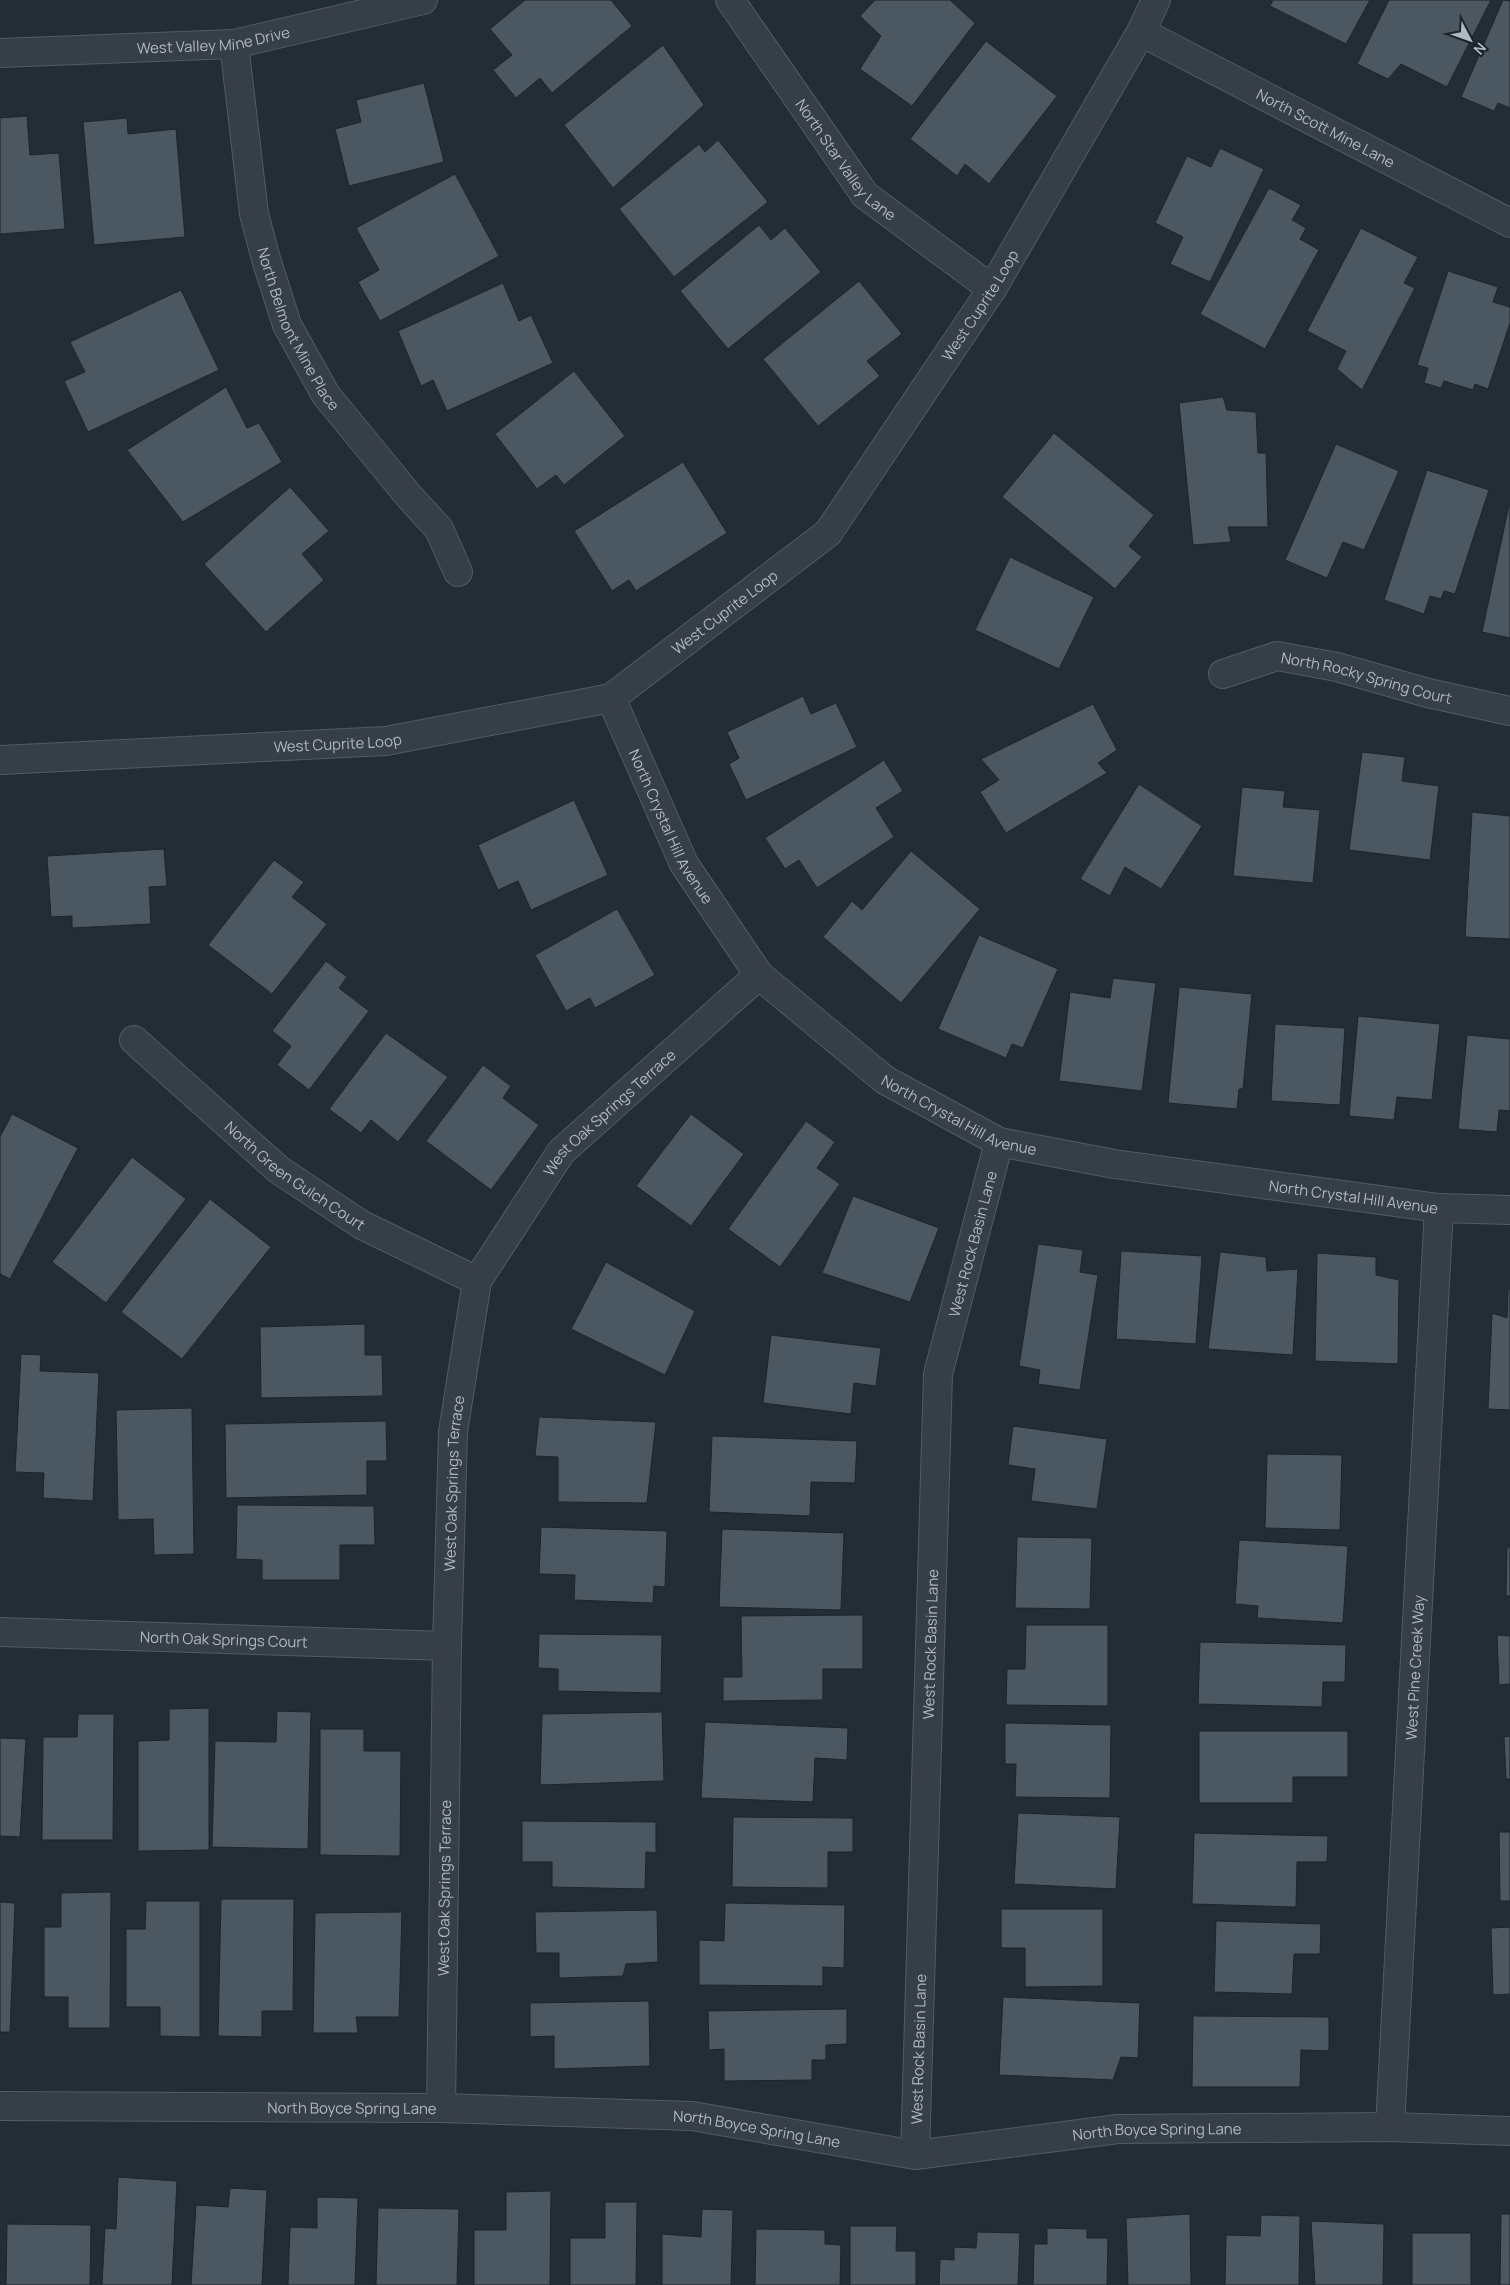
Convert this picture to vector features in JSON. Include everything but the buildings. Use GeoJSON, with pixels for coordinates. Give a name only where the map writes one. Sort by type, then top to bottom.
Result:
{"type":"FeatureCollection","features":[{"type":"Feature","properties":{"kind":"street","name":"West Valley Mine Drive"},"geometry":{"type":"LineString","coordinates":[[0,53],[234,44],[422,0]]}},
{"type":"Feature","properties":{"kind":"street","name":"North Star Valley Lane"},"geometry":{"type":"LineString","coordinates":[[730,0],[865,195],[992,289]]}},
{"type":"Feature","properties":{"kind":"street","name":"West Cuprite Loop"},"geometry":{"type":"LineString","coordinates":[[0,760],[386,741],[611,698],[828,533],[992,289],[1141,32],[1156,0]]}},
{"type":"Feature","properties":{"kind":"street","name":"North Scott Mine Lane"},"geometry":{"type":"LineString","coordinates":[[1141,32],[1510,223]]}},
{"type":"Feature","properties":{"kind":"street","name":"North Belmont Mine Place"},"geometry":{"type":"LineString","coordinates":[[234,44],[254,214],[287,324],[326,395],[408,495],[439,529],[458,572]]}},
{"type":"Feature","properties":{"kind":"street","name":"North Rocky Spring Court"},"geometry":{"type":"LineString","coordinates":[[1224,674],[1277,656],[1337,667],[1428,693],[1510,711]]}},
{"type":"Feature","properties":{"kind":"street","name":"North Crystal Hill Avenue"},"geometry":{"type":"LineString","coordinates":[[611,698],[684,864],[759,975],[885,1080],[999,1142],[1114,1164],[1439,1208],[1510,1210]]}},
{"type":"Feature","properties":{"kind":"street","name":"West Oak Springs Terrace"},"geometry":{"type":"LineString","coordinates":[[441,2108],[446,1646],[453,1432],[477,1281],[561,1152],[759,975]]}},
{"type":"Feature","properties":{"kind":"street","name":"North Green Gulch Court"},"geometry":{"type":"LineString","coordinates":[[134,1040],[279,1170],[362,1225],[477,1281]]}},
{"type":"Feature","properties":{"kind":"street","name":"West Rock Basin Lane"},"geometry":{"type":"LineString","coordinates":[[915,2155],[938,1374],[999,1142]]}},
{"type":"Feature","properties":{"kind":"street","name":"West Pine Creek Way"},"geometry":{"type":"LineString","coordinates":[[1390,2128],[1439,1208]]}},
{"type":"Feature","properties":{"kind":"street","name":"North Oak Springs Court"},"geometry":{"type":"LineString","coordinates":[[0,1632],[446,1646]]}},
{"type":"Feature","properties":{"kind":"street","name":"North Boyce Spring Lane"},"geometry":{"type":"LineString","coordinates":[[0,2106],[441,2108],[692,2116],[915,2155],[1118,2129],[1390,2128],[1510,2131]]}}]}
